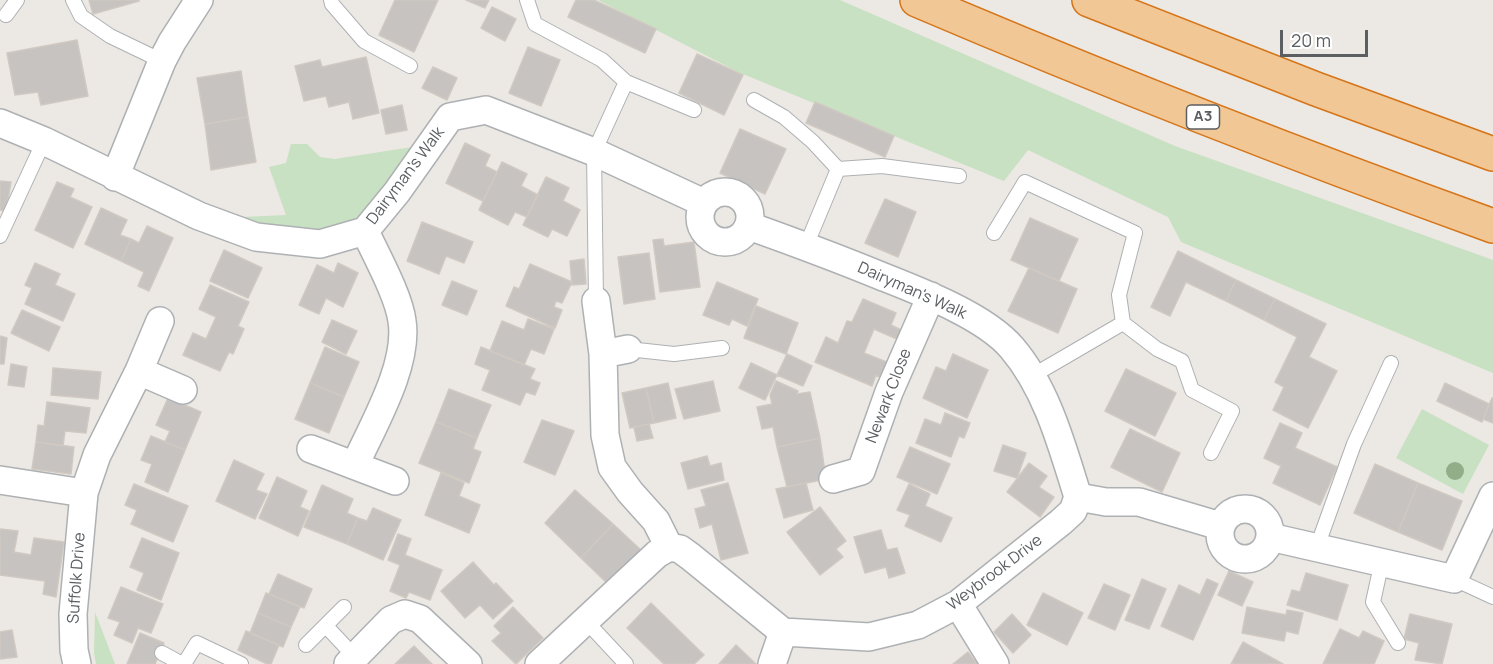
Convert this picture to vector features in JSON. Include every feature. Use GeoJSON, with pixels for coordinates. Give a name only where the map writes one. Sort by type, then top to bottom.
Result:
{"type":"FeatureCollection","features":[{"type":"Feature","properties":{"kind":"highway","name":"A3"},"geometry":{"type":"LineString","coordinates":[[917,0],[1058,60],[1347,174],[1493,226]]}},
{"type":"Feature","properties":{"kind":"highway"},"geometry":{"type":"LineString","coordinates":[[1089,0],[1306,85],[1493,154]]}},
{"type":"Feature","properties":{"kind":"street"},"geometry":{"type":"LineString","coordinates":[[115,177],[162,61],[199,0]]}},
{"type":"Feature","properties":{"kind":"street","name":"Dairyman's Walk"},"geometry":{"type":"LineString","coordinates":[[0,123],[44,141],[199,216],[256,237],[320,243],[365,231],[397,192],[450,117],[486,110],[594,152],[704,203]]}},
{"type":"Feature","properties":{"kind":"street"},"geometry":{"type":"LineString","coordinates":[[719,192],[735,193],[748,205],[751,213],[749,226],[741,237],[734,241],[725,243],[716,241],[709,237],[701,223],[700,215],[704,203],[719,192]]}},
{"type":"Feature","properties":{"kind":"street","name":"Dairyman's Walk"},"geometry":{"type":"LineString","coordinates":[[749,226],[931,296],[980,322],[1011,346],[1032,376],[1058,433],[1078,497]]}},
{"type":"Feature","properties":{"kind":"street"},"geometry":{"type":"LineString","coordinates":[[355,465],[399,365],[403,342],[402,320],[389,283],[365,231]]}},
{"type":"Feature","properties":{"kind":"street","name":"Newark Close"},"geometry":{"type":"LineString","coordinates":[[833,479],[861,471],[889,392],[931,296]]}},
{"type":"Feature","properties":{"kind":"street"},"geometry":{"type":"LineString","coordinates":[[596,301],[615,351],[605,435],[612,466],[630,492],[656,521],[669,547]]}},
{"type":"Feature","properties":{"kind":"street","name":"Suffolk Drive"},"geometry":{"type":"LineString","coordinates":[[77,664],[74,650],[73,614],[84,493],[97,455],[139,371],[160,321]]}},
{"type":"Feature","properties":{"kind":"street"},"geometry":{"type":"LineString","coordinates":[[139,371],[183,390]]}},
{"type":"Feature","properties":{"kind":"street"},"geometry":{"type":"LineString","coordinates":[[311,449],[395,481]]}},
{"type":"Feature","properties":{"kind":"street"},"geometry":{"type":"LineString","coordinates":[[0,480],[84,493]]}},
{"type":"Feature","properties":{"kind":"street"},"geometry":{"type":"LineString","coordinates":[[1270,537],[1454,579],[1493,496]]}},
{"type":"Feature","properties":{"kind":"street"},"geometry":{"type":"LineString","coordinates":[[1078,497],[1106,502],[1139,502],[1220,526]]}},
{"type":"Feature","properties":{"kind":"street","name":"Weybrook Drive"},"geometry":{"type":"LineString","coordinates":[[783,632],[869,637],[918,625],[958,604],[1061,522],[1073,511],[1078,497]]}},
{"type":"Feature","properties":{"kind":"street"},"geometry":{"type":"LineString","coordinates":[[1238,509],[1255,510],[1267,521],[1270,537],[1263,552],[1256,557],[1239,559],[1225,550],[1219,535],[1220,526],[1224,518],[1238,509]]}},
{"type":"Feature","properties":{"kind":"street"},"geometry":{"type":"LineString","coordinates":[[539,664],[657,554],[669,547],[680,549],[692,557],[783,632],[772,664]]}},
{"type":"Feature","properties":{"kind":"street"},"geometry":{"type":"LineString","coordinates":[[958,604],[995,664]]}},
{"type":"Feature","properties":{"kind":"street"},"geometry":{"type":"LineString","coordinates":[[352,661],[391,620],[405,614],[420,618],[468,664]]}},
{"type":"Feature","properties":{"kind":"lane"},"geometry":{"type":"LineString","coordinates":[[6,15],[17,0]]}},
{"type":"Feature","properties":{"kind":"lane"},"geometry":{"type":"LineString","coordinates":[[73,0],[81,16],[110,36],[162,61]]}},
{"type":"Feature","properties":{"kind":"lane"},"geometry":{"type":"LineString","coordinates":[[331,0],[364,41],[410,66]]}},
{"type":"Feature","properties":{"kind":"lane"},"geometry":{"type":"LineString","coordinates":[[527,0],[535,24],[602,60],[626,82],[694,110]]}},
{"type":"Feature","properties":{"kind":"lane"},"geometry":{"type":"LineString","coordinates":[[596,301],[594,152],[626,82]]}},
{"type":"Feature","properties":{"kind":"lane"},"geometry":{"type":"LineString","coordinates":[[754,100],[784,117],[838,168],[882,166],[959,176]]}},
{"type":"Feature","properties":{"kind":"lane"},"geometry":{"type":"LineString","coordinates":[[0,236],[44,141]]}},
{"type":"Feature","properties":{"kind":"lane"},"geometry":{"type":"LineString","coordinates":[[806,246],[838,168]]}},
{"type":"Feature","properties":{"kind":"lane"},"geometry":{"type":"LineString","coordinates":[[993,234],[1025,182],[1135,233],[1119,295],[1123,324],[1157,349],[1182,361],[1192,390],[1232,411],[1211,453]]}},
{"type":"Feature","properties":{"kind":"lane"},"geometry":{"type":"LineString","coordinates":[[1032,376],[1123,324]]}},
{"type":"Feature","properties":{"kind":"lane"},"geometry":{"type":"LineString","coordinates":[[615,351],[674,354],[722,348]]}},
{"type":"Feature","properties":{"kind":"lane"},"geometry":{"type":"LineString","coordinates":[[1317,547],[1354,444],[1391,363]]}},
{"type":"Feature","properties":{"kind":"lane"},"geometry":{"type":"LineString","coordinates":[[1382,561],[1373,602],[1398,643]]}},
{"type":"Feature","properties":{"kind":"lane"},"geometry":{"type":"LineString","coordinates":[[1454,579],[1493,597]]}},
{"type":"Feature","properties":{"kind":"lane"},"geometry":{"type":"LineString","coordinates":[[306,645],[344,607]]}},
{"type":"Feature","properties":{"kind":"lane"},"geometry":{"type":"LineString","coordinates":[[585,621],[626,664]]}},
{"type":"Feature","properties":{"kind":"lane"},"geometry":{"type":"LineString","coordinates":[[326,626],[352,661]]}},
{"type":"Feature","properties":{"kind":"lane"},"geometry":{"type":"LineString","coordinates":[[162,653],[183,664],[197,643],[241,664]]}},
{"type":"Feature","properties":{"kind":"green space"},"geometry":{"type":"Polygon","coordinates":[[[598,0],[840,0],[1175,146],[1493,260],[1493,373],[1181,242],[1168,217],[1028,150],[1004,181],[738,72],[598,0]]]}},
{"type":"Feature","properties":{"kind":"green space"},"geometry":{"type":"Polygon","coordinates":[[[291,144],[307,144],[320,157],[335,159],[412,147],[377,207],[345,224],[308,236],[244,222],[242,217],[286,215],[269,167],[286,163],[291,144]]]}},
{"type":"Feature","properties":{"kind":"green space"},"geometry":{"type":"Polygon","coordinates":[[[1422,409],[1489,445],[1463,494],[1396,458],[1422,409]]]}},
{"type":"Feature","properties":{"kind":"green space"},"geometry":{"type":"Polygon","coordinates":[[[95,612],[115,664],[96,664],[95,612]]]}},
{"type":"Feature","properties":{"kind":"building"},"geometry":{"type":"Polygon","coordinates":[[[89,0],[139,0],[139,1],[93,14],[89,0]]]}},
{"type":"Feature","properties":{"kind":"building"},"geometry":{"type":"Polygon","coordinates":[[[395,0],[438,0],[414,52],[379,35],[395,0]]]}},
{"type":"Feature","properties":{"kind":"building"},"geometry":{"type":"Polygon","coordinates":[[[466,0],[489,0],[485,8],[466,0]]]}},
{"type":"Feature","properties":{"kind":"building"},"geometry":{"type":"Polygon","coordinates":[[[576,0],[594,0],[656,29],[645,53],[568,17],[576,0]]]}},
{"type":"Feature","properties":{"kind":"building"},"geometry":{"type":"Polygon","coordinates":[[[492,7],[516,19],[505,41],[481,28],[492,7]]]}},
{"type":"Feature","properties":{"kind":"building"},"geometry":{"type":"Polygon","coordinates":[[[77,40],[88,96],[41,105],[38,92],[15,95],[7,53],[77,40]]]}},
{"type":"Feature","properties":{"kind":"building"},"geometry":{"type":"Polygon","coordinates":[[[528,47],[560,60],[541,106],[509,93],[528,47]]]}},
{"type":"Feature","properties":{"kind":"building"},"geometry":{"type":"Polygon","coordinates":[[[697,54],[743,75],[724,115],[679,93],[697,54]]]}},
{"type":"Feature","properties":{"kind":"building"},"geometry":{"type":"Polygon","coordinates":[[[366,57],[379,113],[353,119],[349,102],[329,107],[326,96],[304,101],[295,66],[320,60],[322,67],[366,57]]]}},
{"type":"Feature","properties":{"kind":"building"},"geometry":{"type":"Polygon","coordinates":[[[433,67],[457,78],[447,100],[422,88],[433,67]]]}},
{"type":"Feature","properties":{"kind":"building"},"geometry":{"type":"Polygon","coordinates":[[[241,71],[248,117],[205,124],[197,78],[241,71]]]}},
{"type":"Feature","properties":{"kind":"building"},"geometry":{"type":"Polygon","coordinates":[[[815,102],[894,136],[885,157],[806,123],[815,102]]]}},
{"type":"Feature","properties":{"kind":"building"},"geometry":{"type":"Polygon","coordinates":[[[402,105],[407,130],[386,134],[381,110],[402,105]]]}},
{"type":"Feature","properties":{"kind":"building"},"geometry":{"type":"Polygon","coordinates":[[[248,117],[256,162],[211,170],[205,124],[248,117]]]}},
{"type":"Feature","properties":{"kind":"building"},"geometry":{"type":"Polygon","coordinates":[[[740,129],[786,149],[765,194],[720,173],[740,129]]]}},
{"type":"Feature","properties":{"kind":"building"},"geometry":{"type":"Polygon","coordinates":[[[465,143],[490,155],[485,166],[497,172],[483,201],[446,183],[465,143]]]}},
{"type":"Feature","properties":{"kind":"building"},"geometry":{"type":"Polygon","coordinates":[[[502,162],[527,174],[521,186],[538,195],[527,217],[515,212],[508,225],[479,210],[502,162]]]}},
{"type":"Feature","properties":{"kind":"building"},"geometry":{"type":"Polygon","coordinates":[[[546,177],[569,188],[563,201],[580,210],[567,236],[552,229],[548,237],[523,225],[546,177]]]}},
{"type":"Feature","properties":{"kind":"building"},"geometry":{"type":"Polygon","coordinates":[[[0,181],[11,182],[6,211],[0,210],[0,181]]]}},
{"type":"Feature","properties":{"kind":"building"},"geometry":{"type":"Polygon","coordinates":[[[57,182],[74,189],[70,197],[92,207],[73,248],[35,230],[57,182]]]}},
{"type":"Feature","properties":{"kind":"building"},"geometry":{"type":"Polygon","coordinates":[[[885,199],[916,212],[898,257],[865,243],[885,199]]]}},
{"type":"Feature","properties":{"kind":"building"},"geometry":{"type":"Polygon","coordinates":[[[101,208],[127,220],[120,235],[131,239],[121,261],[85,244],[101,208]]]}},
{"type":"Feature","properties":{"kind":"building"},"geometry":{"type":"Polygon","coordinates":[[[1030,218],[1078,239],[1059,281],[1011,260],[1030,218]]]}},
{"type":"Feature","properties":{"kind":"building"},"geometry":{"type":"Polygon","coordinates":[[[422,222],[473,242],[464,263],[446,256],[439,274],[407,261],[422,222]]]}},
{"type":"Feature","properties":{"kind":"building"},"geometry":{"type":"Polygon","coordinates":[[[147,226],[173,238],[149,291],[138,286],[144,272],[121,261],[131,239],[139,243],[147,226]]]}},
{"type":"Feature","properties":{"kind":"building"},"geometry":{"type":"Polygon","coordinates":[[[663,239],[664,246],[694,242],[700,287],[660,292],[653,240],[663,239]]]}},
{"type":"Feature","properties":{"kind":"building"},"geometry":{"type":"Polygon","coordinates":[[[224,250],[262,268],[248,298],[210,281],[224,250]]]}},
{"type":"Feature","properties":{"kind":"building"},"geometry":{"type":"Polygon","coordinates":[[[1178,251],[1236,280],[1226,301],[1186,282],[1170,316],[1151,307],[1178,251]]]}},
{"type":"Feature","properties":{"kind":"building"},"geometry":{"type":"Polygon","coordinates":[[[649,253],[655,299],[624,304],[618,257],[649,253]]]}},
{"type":"Feature","properties":{"kind":"building"},"geometry":{"type":"Polygon","coordinates":[[[584,259],[586,284],[572,285],[570,261],[584,259]]]}},
{"type":"Feature","properties":{"kind":"building"},"geometry":{"type":"Polygon","coordinates":[[[35,263],[60,274],[55,285],[75,294],[63,321],[25,304],[32,288],[25,285],[35,263]]]}},
{"type":"Feature","properties":{"kind":"building"},"geometry":{"type":"Polygon","coordinates":[[[338,263],[358,273],[343,307],[326,298],[319,314],[299,305],[317,265],[334,273],[338,263]]]}},
{"type":"Feature","properties":{"kind":"building"},"geometry":{"type":"Polygon","coordinates":[[[530,264],[572,282],[562,303],[556,301],[554,307],[562,310],[555,328],[506,306],[514,287],[519,289],[530,264]]]}},
{"type":"Feature","properties":{"kind":"building"},"geometry":{"type":"Polygon","coordinates":[[[1029,268],[1077,289],[1058,333],[1008,311],[1029,268]]]}},
{"type":"Feature","properties":{"kind":"building"},"geometry":{"type":"Polygon","coordinates":[[[1236,280],[1275,299],[1264,320],[1226,301],[1236,280]]]}},
{"type":"Feature","properties":{"kind":"building"},"geometry":{"type":"Polygon","coordinates":[[[452,281],[477,291],[467,315],[442,305],[452,281]]]}},
{"type":"Feature","properties":{"kind":"building"},"geometry":{"type":"Polygon","coordinates":[[[717,282],[758,299],[747,326],[732,319],[729,325],[703,315],[717,282]]]}},
{"type":"Feature","properties":{"kind":"building"},"geometry":{"type":"Polygon","coordinates":[[[210,285],[249,302],[238,326],[244,329],[233,354],[229,352],[220,371],[183,355],[193,333],[206,339],[216,317],[199,309],[210,285]]]}},
{"type":"Feature","properties":{"kind":"building"},"geometry":{"type":"Polygon","coordinates":[[[863,299],[896,313],[891,325],[903,331],[899,340],[874,329],[864,353],[889,363],[882,378],[876,375],[872,386],[815,362],[826,337],[838,343],[847,321],[852,322],[863,299]]]}},
{"type":"Feature","properties":{"kind":"building"},"geometry":{"type":"Polygon","coordinates":[[[1275,299],[1326,324],[1309,357],[1337,371],[1308,428],[1273,410],[1284,387],[1275,382],[1297,337],[1264,320],[1275,299]]]}},
{"type":"Feature","properties":{"kind":"building"},"geometry":{"type":"Polygon","coordinates":[[[756,306],[798,323],[786,354],[744,338],[756,306]]]}},
{"type":"Feature","properties":{"kind":"building"},"geometry":{"type":"Polygon","coordinates":[[[22,310],[60,327],[49,351],[11,333],[22,310]]]}},
{"type":"Feature","properties":{"kind":"building"},"geometry":{"type":"Polygon","coordinates":[[[528,319],[554,329],[544,354],[531,349],[524,365],[490,351],[502,321],[524,330],[528,319]]]}},
{"type":"Feature","properties":{"kind":"building"},"geometry":{"type":"Polygon","coordinates":[[[332,320],[357,331],[346,354],[322,342],[332,320]]]}},
{"type":"Feature","properties":{"kind":"building"},"geometry":{"type":"Polygon","coordinates":[[[0,336],[7,338],[4,364],[0,364],[0,336]]]}},
{"type":"Feature","properties":{"kind":"building"},"geometry":{"type":"Polygon","coordinates":[[[325,347],[359,362],[344,397],[310,383],[325,347]]]}},
{"type":"Feature","properties":{"kind":"building"},"geometry":{"type":"Polygon","coordinates":[[[481,347],[535,369],[530,379],[540,383],[535,395],[526,392],[520,405],[482,390],[490,370],[475,364],[481,347]]]}},
{"type":"Feature","properties":{"kind":"building"},"geometry":{"type":"Polygon","coordinates":[[[787,354],[812,366],[803,386],[777,375],[787,354]]]}},
{"type":"Feature","properties":{"kind":"building"},"geometry":{"type":"Polygon","coordinates":[[[953,354],[988,370],[967,418],[923,398],[936,367],[946,371],[953,354]]]}},
{"type":"Feature","properties":{"kind":"building"},"geometry":{"type":"Polygon","coordinates":[[[751,363],[777,375],[765,400],[739,388],[751,363]]]}},
{"type":"Feature","properties":{"kind":"building"},"geometry":{"type":"Polygon","coordinates":[[[11,364],[27,367],[24,387],[8,385],[11,364]]]}},
{"type":"Feature","properties":{"kind":"building"},"geometry":{"type":"Polygon","coordinates":[[[53,368],[101,372],[98,399],[51,395],[53,368]]]}},
{"type":"Feature","properties":{"kind":"building"},"geometry":{"type":"Polygon","coordinates":[[[1126,369],[1176,393],[1155,436],[1105,411],[1126,369]]]}},
{"type":"Feature","properties":{"kind":"building"},"geometry":{"type":"Polygon","coordinates":[[[713,381],[720,411],[684,419],[675,389],[713,381]]]}},
{"type":"Feature","properties":{"kind":"building"},"geometry":{"type":"Polygon","coordinates":[[[776,381],[798,391],[797,394],[810,392],[820,438],[777,447],[773,427],[762,429],[757,407],[772,404],[770,395],[776,381]]]}},
{"type":"Feature","properties":{"kind":"building"},"geometry":{"type":"Polygon","coordinates":[[[310,383],[344,397],[329,433],[295,419],[310,383]]]}},
{"type":"Feature","properties":{"kind":"building"},"geometry":{"type":"Polygon","coordinates":[[[668,383],[676,418],[654,423],[646,388],[668,383]]]}},
{"type":"Feature","properties":{"kind":"building"},"geometry":{"type":"Polygon","coordinates":[[[1445,383],[1489,404],[1482,422],[1437,401],[1445,383]]]}},
{"type":"Feature","properties":{"kind":"building"},"geometry":{"type":"Polygon","coordinates":[[[646,388],[654,423],[630,428],[622,393],[646,388]]]}},
{"type":"Feature","properties":{"kind":"building"},"geometry":{"type":"Polygon","coordinates":[[[449,389],[491,405],[477,438],[436,422],[449,389]]]}},
{"type":"Feature","properties":{"kind":"building"},"geometry":{"type":"Polygon","coordinates":[[[168,398],[201,412],[185,450],[165,442],[170,431],[156,425],[168,398]]]}},
{"type":"Feature","properties":{"kind":"building"},"geometry":{"type":"Polygon","coordinates":[[[1493,398],[1493,423],[1483,419],[1493,398]]]}},
{"type":"Feature","properties":{"kind":"building"},"geometry":{"type":"Polygon","coordinates":[[[47,402],[90,408],[86,433],[65,431],[63,446],[36,442],[38,425],[44,426],[47,402]]]}},
{"type":"Feature","properties":{"kind":"building"},"geometry":{"type":"Polygon","coordinates":[[[945,413],[970,423],[964,438],[959,436],[951,457],[916,443],[925,419],[941,425],[945,413]]]}},
{"type":"Feature","properties":{"kind":"building"},"geometry":{"type":"Polygon","coordinates":[[[542,420],[574,431],[555,475],[524,462],[542,420]]]}},
{"type":"Feature","properties":{"kind":"building"},"geometry":{"type":"Polygon","coordinates":[[[436,422],[477,438],[473,449],[481,452],[469,483],[419,463],[436,422]]]}},
{"type":"Feature","properties":{"kind":"building"},"geometry":{"type":"Polygon","coordinates":[[[1280,423],[1302,433],[1295,448],[1337,467],[1320,505],[1273,483],[1281,466],[1264,458],[1280,423]]]}},
{"type":"Feature","properties":{"kind":"building"},"geometry":{"type":"Polygon","coordinates":[[[649,424],[653,438],[637,441],[634,427],[649,424]]]}},
{"type":"Feature","properties":{"kind":"building"},"geometry":{"type":"Polygon","coordinates":[[[1130,429],[1180,453],[1162,492],[1111,467],[1130,429]]]}},
{"type":"Feature","properties":{"kind":"building"},"geometry":{"type":"Polygon","coordinates":[[[151,436],[185,450],[168,492],[145,482],[152,464],[141,460],[151,436]]]}},
{"type":"Feature","properties":{"kind":"building"},"geometry":{"type":"Polygon","coordinates":[[[820,438],[826,479],[787,487],[777,447],[820,438]]]}},
{"type":"Feature","properties":{"kind":"building"},"geometry":{"type":"Polygon","coordinates":[[[36,442],[74,447],[71,474],[32,469],[36,442]]]}},
{"type":"Feature","properties":{"kind":"building"},"geometry":{"type":"Polygon","coordinates":[[[1003,445],[1026,453],[1017,478],[994,471],[1003,445]]]}},
{"type":"Feature","properties":{"kind":"building"},"geometry":{"type":"Polygon","coordinates":[[[910,447],[950,464],[937,494],[897,477],[910,447]]]}},
{"type":"Feature","properties":{"kind":"building"},"geometry":{"type":"Polygon","coordinates":[[[707,456],[710,466],[721,463],[724,480],[688,489],[681,463],[707,456]]]}},
{"type":"Feature","properties":{"kind":"building"},"geometry":{"type":"Polygon","coordinates":[[[234,460],[264,474],[256,490],[267,494],[255,519],[216,501],[234,460]]]}},
{"type":"Feature","properties":{"kind":"building"},"geometry":{"type":"Polygon","coordinates":[[[1029,463],[1047,476],[1039,487],[1054,497],[1040,517],[1007,492],[1029,463]]]}},
{"type":"Feature","properties":{"kind":"building"},"geometry":{"type":"Polygon","coordinates":[[[1375,464],[1418,483],[1398,532],[1354,513],[1375,464]]]}},
{"type":"Feature","properties":{"kind":"building"},"geometry":{"type":"Polygon","coordinates":[[[441,473],[464,483],[459,496],[480,505],[469,533],[425,515],[441,473]]]}},
{"type":"Feature","properties":{"kind":"building"},"geometry":{"type":"Polygon","coordinates":[[[277,477],[307,491],[300,507],[309,511],[298,536],[259,518],[277,477]]]}},
{"type":"Feature","properties":{"kind":"building"},"geometry":{"type":"Polygon","coordinates":[[[728,483],[748,553],[721,560],[712,524],[700,528],[695,509],[706,506],[701,490],[728,483]]]}},
{"type":"Feature","properties":{"kind":"building"},"geometry":{"type":"Polygon","coordinates":[[[806,483],[813,510],[784,518],[776,489],[806,483]]]}},
{"type":"Feature","properties":{"kind":"building"},"geometry":{"type":"Polygon","coordinates":[[[1418,483],[1462,501],[1442,550],[1398,532],[1418,483]]]}},
{"type":"Feature","properties":{"kind":"building"},"geometry":{"type":"Polygon","coordinates":[[[134,484],[188,506],[173,542],[131,524],[137,510],[125,505],[134,484]]]}},
{"type":"Feature","properties":{"kind":"building"},"geometry":{"type":"Polygon","coordinates":[[[909,484],[930,494],[925,506],[952,518],[941,542],[905,526],[910,515],[897,510],[909,484]]]}},
{"type":"Feature","properties":{"kind":"building"},"geometry":{"type":"Polygon","coordinates":[[[322,485],[353,499],[347,513],[358,518],[347,544],[304,527],[322,485]]]}},
{"type":"Feature","properties":{"kind":"building"},"geometry":{"type":"Polygon","coordinates":[[[575,490],[613,524],[581,558],[545,523],[575,490]]]}},
{"type":"Feature","properties":{"kind":"building"},"geometry":{"type":"Polygon","coordinates":[[[820,507],[846,541],[836,549],[843,557],[820,575],[787,532],[820,507]]]}},
{"type":"Feature","properties":{"kind":"building"},"geometry":{"type":"Polygon","coordinates":[[[373,508],[401,520],[383,560],[347,544],[358,518],[367,521],[373,508]]]}},
{"type":"Feature","properties":{"kind":"building"},"geometry":{"type":"Polygon","coordinates":[[[613,524],[642,551],[609,585],[581,558],[613,524]]]}},
{"type":"Feature","properties":{"kind":"building"},"geometry":{"type":"Polygon","coordinates":[[[0,529],[18,531],[14,552],[31,555],[34,538],[64,542],[56,597],[43,594],[45,581],[0,575],[0,529]]]}},
{"type":"Feature","properties":{"kind":"building"},"geometry":{"type":"Polygon","coordinates":[[[881,530],[887,550],[897,548],[905,573],[889,578],[886,567],[865,573],[854,537],[881,530]]]}},
{"type":"Feature","properties":{"kind":"building"},"geometry":{"type":"Polygon","coordinates":[[[398,534],[411,539],[405,555],[442,570],[430,600],[409,592],[406,598],[390,591],[400,565],[388,560],[398,534]]]}},
{"type":"Feature","properties":{"kind":"building"},"geometry":{"type":"Polygon","coordinates":[[[142,538],[179,553],[161,600],[137,590],[144,573],[130,567],[142,538]]]}},
{"type":"Feature","properties":{"kind":"building"},"geometry":{"type":"Polygon","coordinates":[[[473,562],[494,585],[496,583],[513,601],[493,619],[480,605],[465,618],[441,591],[473,562]]]}},
{"type":"Feature","properties":{"kind":"building"},"geometry":{"type":"Polygon","coordinates":[[[1229,571],[1253,582],[1242,606],[1218,595],[1229,571]]]}},
{"type":"Feature","properties":{"kind":"building"},"geometry":{"type":"Polygon","coordinates":[[[1306,573],[1348,585],[1337,620],[1287,605],[1292,590],[1300,592],[1306,573]]]}},
{"type":"Feature","properties":{"kind":"building"},"geometry":{"type":"Polygon","coordinates":[[[278,574],[312,589],[304,608],[269,594],[278,574]]]}},
{"type":"Feature","properties":{"kind":"building"},"geometry":{"type":"Polygon","coordinates":[[[1142,579],[1166,589],[1149,629],[1125,620],[1142,579]]]}},
{"type":"Feature","properties":{"kind":"building"},"geometry":{"type":"Polygon","coordinates":[[[1207,579],[1218,584],[1193,640],[1161,626],[1179,585],[1200,595],[1207,579]]]}},
{"type":"Feature","properties":{"kind":"building"},"geometry":{"type":"Polygon","coordinates":[[[1104,584],[1130,595],[1115,630],[1088,618],[1104,584]]]}},
{"type":"Feature","properties":{"kind":"building"},"geometry":{"type":"Polygon","coordinates":[[[121,587],[163,604],[151,633],[138,628],[132,643],[114,635],[120,622],[108,618],[121,587]]]}},
{"type":"Feature","properties":{"kind":"building"},"geometry":{"type":"Polygon","coordinates":[[[266,593],[300,607],[291,627],[258,613],[266,593]]]}},
{"type":"Feature","properties":{"kind":"building"},"geometry":{"type":"Polygon","coordinates":[[[1043,593],[1083,613],[1067,645],[1027,625],[1043,593]]]}},
{"type":"Feature","properties":{"kind":"building"},"geometry":{"type":"Polygon","coordinates":[[[651,603],[704,655],[694,664],[664,664],[627,628],[651,603]]]}},
{"type":"Feature","properties":{"kind":"building"},"geometry":{"type":"Polygon","coordinates":[[[513,607],[543,638],[516,664],[492,641],[501,633],[494,626],[513,607]]]}},
{"type":"Feature","properties":{"kind":"building"},"geometry":{"type":"Polygon","coordinates":[[[1247,607],[1286,615],[1287,610],[1303,613],[1298,634],[1286,631],[1284,641],[1242,633],[1247,607]]]}},
{"type":"Feature","properties":{"kind":"building"},"geometry":{"type":"Polygon","coordinates":[[[258,613],[291,627],[283,647],[250,633],[258,613]]]}},
{"type":"Feature","properties":{"kind":"building"},"geometry":{"type":"Polygon","coordinates":[[[1012,614],[1031,635],[1013,653],[994,632],[1012,614]]]}},
{"type":"Feature","properties":{"kind":"building"},"geometry":{"type":"Polygon","coordinates":[[[1410,614],[1452,624],[1442,664],[1415,660],[1419,643],[1404,639],[1410,614]]]}},
{"type":"Feature","properties":{"kind":"building"},"geometry":{"type":"Polygon","coordinates":[[[1340,629],[1359,638],[1363,631],[1384,641],[1374,664],[1323,664],[1340,629]]]}},
{"type":"Feature","properties":{"kind":"building"},"geometry":{"type":"Polygon","coordinates":[[[12,630],[17,657],[0,659],[0,632],[12,630]]]}},
{"type":"Feature","properties":{"kind":"building"},"geometry":{"type":"Polygon","coordinates":[[[246,631],[279,645],[271,664],[238,650],[246,631]]]}},
{"type":"Feature","properties":{"kind":"building"},"geometry":{"type":"Polygon","coordinates":[[[140,633],[164,643],[155,664],[127,664],[140,633]]]}},
{"type":"Feature","properties":{"kind":"building"},"geometry":{"type":"Polygon","coordinates":[[[1243,642],[1283,664],[1231,664],[1243,642]]]}},
{"type":"Feature","properties":{"kind":"building"},"geometry":{"type":"Polygon","coordinates":[[[736,645],[756,664],[719,664],[736,645]]]}},
{"type":"Feature","properties":{"kind":"building"},"geometry":{"type":"Polygon","coordinates":[[[414,646],[432,664],[395,664],[414,646]]]}},
{"type":"Feature","properties":{"kind":"building"},"geometry":{"type":"Polygon","coordinates":[[[968,652],[977,664],[953,664],[968,652]]]}}]}
